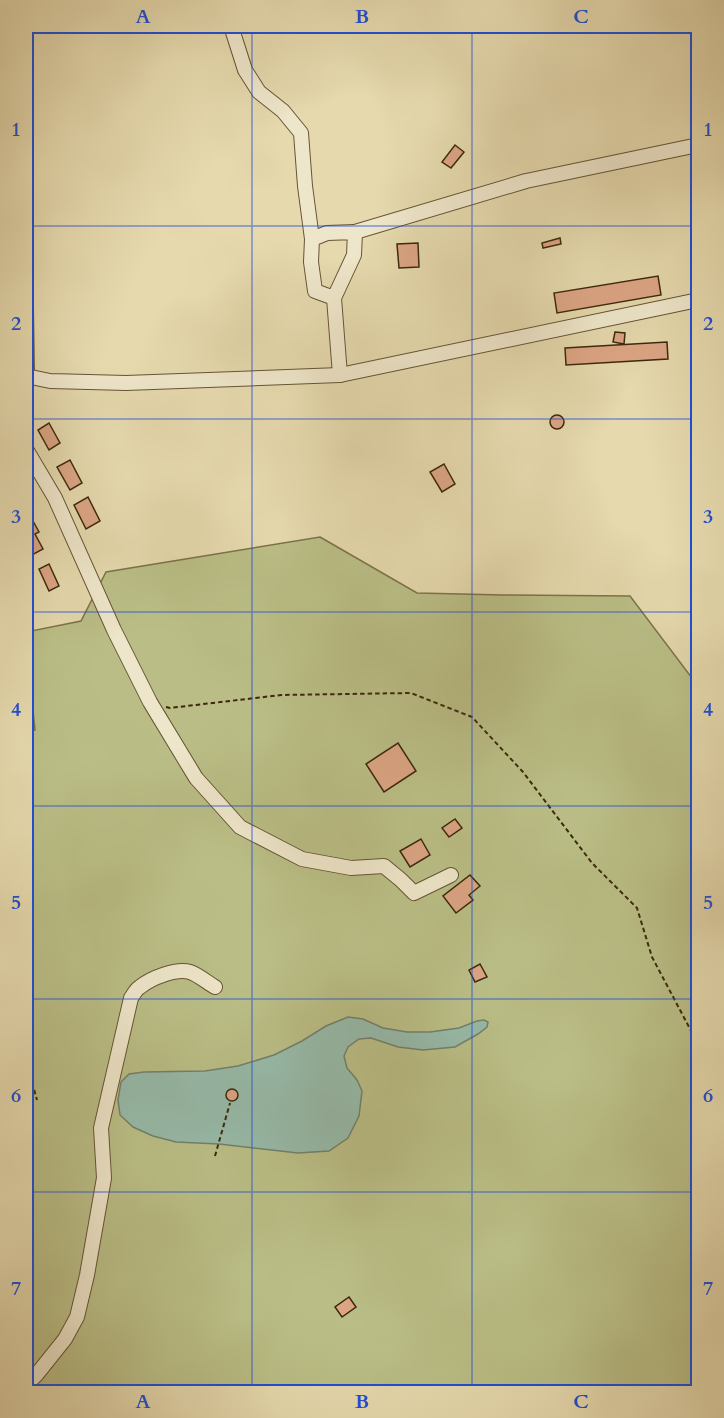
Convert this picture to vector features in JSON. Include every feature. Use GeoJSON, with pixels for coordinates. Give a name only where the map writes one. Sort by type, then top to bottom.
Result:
{"type":"FeatureCollection","features":[{"type":"Feature","properties":{"kind":"street"},"geometry":{"type":"LineString","coordinates":[[231,26],[245,70],[259,92],[283,111],[302,133],[315,291],[334,298]]}},
{"type":"Feature","properties":{"kind":"street"},"geometry":{"type":"LineString","coordinates":[[26,30],[26,50]]}},
{"type":"Feature","properties":{"kind":"street"},"geometry":{"type":"LineString","coordinates":[[312,239],[327,233],[355,232],[526,181],[699,146]]}},
{"type":"Feature","properties":{"kind":"street"},"geometry":{"type":"LineString","coordinates":[[340,375],[334,298],[354,255],[355,232]]}},
{"type":"Feature","properties":{"kind":"street"},"geometry":{"type":"LineString","coordinates":[[26,308],[26,376],[50,381],[126,383],[340,375],[699,300]]}},
{"type":"Feature","properties":{"kind":"street"},"geometry":{"type":"LineString","coordinates":[[26,449],[55,498],[114,630],[150,702],[196,778],[240,827],[302,859],[351,868],[384,866],[414,893],[451,875]]}},
{"type":"Feature","properties":{"kind":"street"},"geometry":{"type":"LineString","coordinates":[[26,1381],[29,1382],[37,1374],[65,1340],[77,1317],[87,1275],[104,1178],[101,1128],[131,998],[138,988],[147,982],[176,972],[190,972],[215,987]]}},
{"type":"Feature","properties":{"kind":"path"},"geometry":{"type":"LineString","coordinates":[[150,702],[170,708],[281,695],[411,693],[472,717],[523,772],[592,863],[637,908],[652,957],[699,1044]]}},
{"type":"Feature","properties":{"kind":"path"},"geometry":{"type":"LineString","coordinates":[[26,1061],[37,1100]]}},
{"type":"Feature","properties":{"kind":"path"},"geometry":{"type":"LineString","coordinates":[[215,1156],[230,1103]]}},
{"type":"Feature","properties":{"kind":"green space"},"geometry":{"type":"Polygon","coordinates":[[[320,537],[417,593],[630,596],[698,686],[698,1392],[26,1392],[26,733],[35,730],[26,632],[81,621],[106,572],[320,537]]]}},
{"type":"Feature","properties":{"kind":"shaded area"},"geometry":{"type":"Polygon","coordinates":[[[348,1017],[363,1019],[383,1028],[407,1032],[430,1032],[459,1028],[477,1021],[488,1022],[487,1027],[478,1034],[455,1047],[423,1050],[398,1047],[371,1038],[359,1039],[348,1047],[344,1056],[347,1068],[357,1080],[362,1091],[359,1116],[348,1138],[329,1151],[298,1153],[219,1144],[176,1142],[153,1136],[133,1127],[120,1115],[118,1100],[121,1082],[129,1074],[205,1071],[238,1066],[274,1055],[326,1026],[348,1017]]]}},
{"type":"Feature","properties":{"kind":"building"},"geometry":{"type":"Polygon","coordinates":[[[455,145],[464,152],[451,168],[442,162],[455,145]]]}},
{"type":"Feature","properties":{"kind":"building"},"geometry":{"type":"Polygon","coordinates":[[[560,238],[561,244],[543,248],[542,243],[560,238]]]}},
{"type":"Feature","properties":{"kind":"building"},"geometry":{"type":"Polygon","coordinates":[[[418,243],[419,267],[399,268],[397,244],[418,243]]]}},
{"type":"Feature","properties":{"kind":"building"},"geometry":{"type":"Polygon","coordinates":[[[658,276],[661,295],[557,313],[554,293],[658,276]]]}},
{"type":"Feature","properties":{"kind":"building"},"geometry":{"type":"Polygon","coordinates":[[[615,332],[625,333],[624,344],[613,342],[615,332]]]}},
{"type":"Feature","properties":{"kind":"building"},"geometry":{"type":"Polygon","coordinates":[[[667,342],[668,359],[566,365],[565,348],[667,342]]]}},
{"type":"Feature","properties":{"kind":"building"},"geometry":{"type":"Polygon","coordinates":[[[554,415],[560,415],[564,422],[560,429],[554,429],[550,425],[550,419],[554,415]]]}},
{"type":"Feature","properties":{"kind":"building"},"geometry":{"type":"Polygon","coordinates":[[[49,423],[60,443],[49,450],[38,430],[49,423]]]}},
{"type":"Feature","properties":{"kind":"building"},"geometry":{"type":"Polygon","coordinates":[[[70,460],[82,483],[70,490],[57,467],[70,460]]]}},
{"type":"Feature","properties":{"kind":"building"},"geometry":{"type":"Polygon","coordinates":[[[444,464],[455,484],[442,492],[430,472],[444,464]]]}},
{"type":"Feature","properties":{"kind":"building"},"geometry":{"type":"Polygon","coordinates":[[[88,497],[100,521],[86,529],[74,505],[88,497]]]}},
{"type":"Feature","properties":{"kind":"building"},"geometry":{"type":"Polygon","coordinates":[[[33,521],[39,532],[35,534],[43,549],[32,555],[26,543],[26,525],[33,521]]]}},
{"type":"Feature","properties":{"kind":"building"},"geometry":{"type":"Polygon","coordinates":[[[49,564],[59,586],[49,591],[39,569],[49,564]]]}},
{"type":"Feature","properties":{"kind":"building"},"geometry":{"type":"Polygon","coordinates":[[[398,743],[416,771],[384,792],[366,764],[398,743]]]}},
{"type":"Feature","properties":{"kind":"building"},"geometry":{"type":"Polygon","coordinates":[[[455,819],[462,828],[449,837],[442,828],[455,819]]]}},
{"type":"Feature","properties":{"kind":"building"},"geometry":{"type":"Polygon","coordinates":[[[421,839],[430,855],[410,867],[400,851],[421,839]]]}},
{"type":"Feature","properties":{"kind":"building"},"geometry":{"type":"Polygon","coordinates":[[[470,875],[480,886],[469,895],[473,900],[456,913],[443,896],[470,875]]]}},
{"type":"Feature","properties":{"kind":"building"},"geometry":{"type":"Polygon","coordinates":[[[480,964],[487,977],[475,982],[469,970],[480,964]]]}},
{"type":"Feature","properties":{"kind":"building"},"geometry":{"type":"Polygon","coordinates":[[[234,1089],[237,1090],[237,1100],[230,1101],[227,1100],[226,1093],[227,1090],[234,1089]]]}},
{"type":"Feature","properties":{"kind":"building"},"geometry":{"type":"Polygon","coordinates":[[[349,1297],[356,1307],[342,1317],[335,1307],[349,1297]]]}}]}
